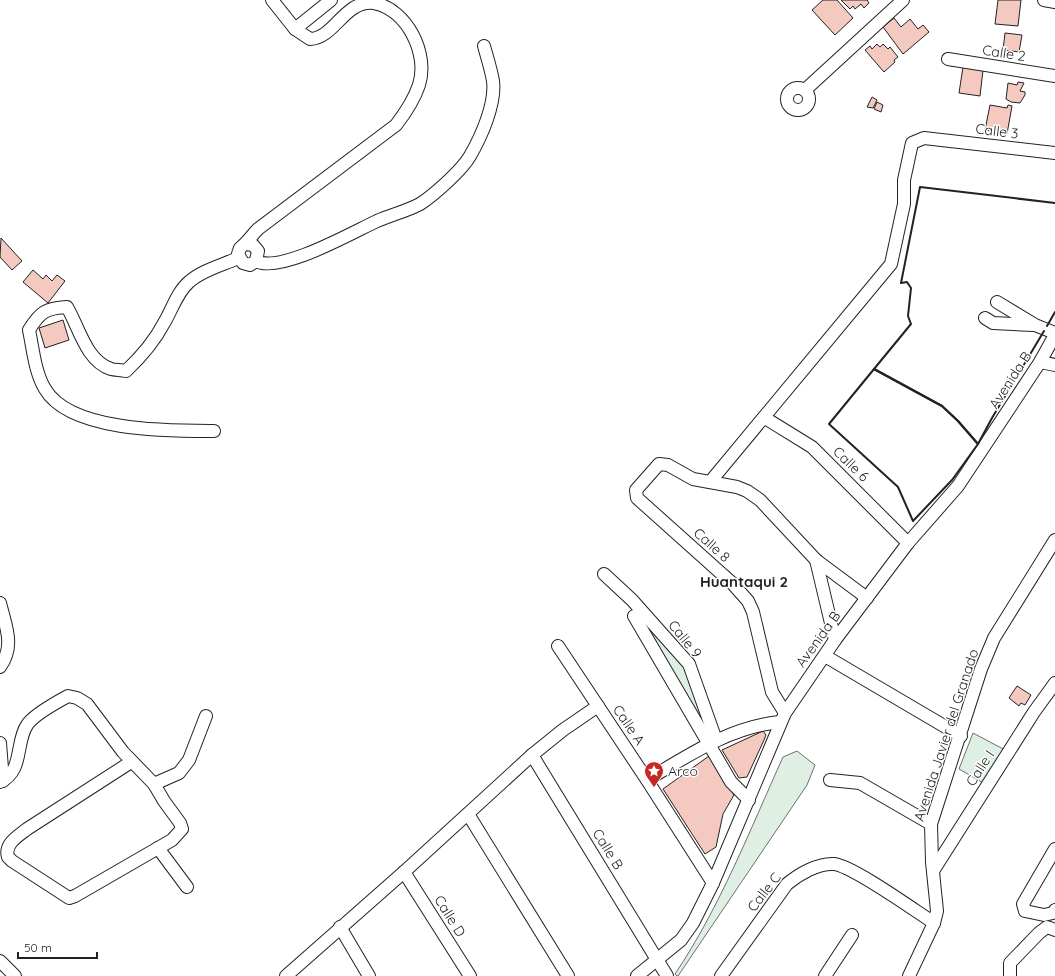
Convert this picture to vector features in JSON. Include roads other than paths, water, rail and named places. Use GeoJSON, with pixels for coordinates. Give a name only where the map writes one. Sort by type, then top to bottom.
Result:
{"type":"FeatureCollection","features":[{"type":"Feature","properties":{"kind":"street"},"geometry":{"type":"LineString","coordinates":[[238,258],[240,248],[246,244],[258,229],[396,125],[410,107],[419,84],[420,60],[415,38],[398,13],[384,6],[373,3],[357,4],[320,37],[310,39],[295,29],[272,0]]}},
{"type":"Feature","properties":{"kind":"street"},"geometry":{"type":"LineString","coordinates":[[295,29],[331,0]]}},
{"type":"Feature","properties":{"kind":"street"},"geometry":{"type":"LineString","coordinates":[[805,90],[903,0]]}},
{"type":"Feature","properties":{"kind":"street"},"geometry":{"type":"LineString","coordinates":[[1044,0],[1055,2]]}},
{"type":"Feature","properties":{"kind":"street"},"geometry":{"type":"LineString","coordinates":[[238,258],[246,264],[256,261],[262,264],[273,264],[307,254],[333,244],[377,221],[420,204],[452,177],[470,157],[486,124],[493,83],[484,46]]}},
{"type":"Feature","properties":{"kind":"street","name":"Calle 2"},"geometry":{"type":"LineString","coordinates":[[948,59],[1055,76]]}},
{"type":"Feature","properties":{"kind":"street","name":"Calle 3"},"geometry":{"type":"LineString","coordinates":[[764,418],[891,264],[904,204],[904,180],[910,147],[914,142],[924,138],[1055,153]]}},
{"type":"Feature","properties":{"kind":"street"},"geometry":{"type":"LineString","coordinates":[[246,244],[256,248],[258,254],[256,261]]}},
{"type":"Feature","properties":{"kind":"street"},"geometry":{"type":"LineString","coordinates":[[214,431],[164,431],[94,421],[60,407],[45,389],[37,367],[29,330],[36,317],[50,308],[67,307],[87,348],[100,364],[111,369],[126,371],[144,354],[164,325],[179,293],[188,282],[198,275],[238,258]]}},
{"type":"Feature","properties":{"kind":"street"},"geometry":{"type":"LineString","coordinates":[[997,302],[1035,325],[1055,334]]}},
{"type":"Feature","properties":{"kind":"street"},"geometry":{"type":"LineString","coordinates":[[985,318],[993,323],[1035,325]]}},
{"type":"Feature","properties":{"kind":"street","name":"Avenida B"},"geometry":{"type":"LineString","coordinates":[[637,976],[681,940],[693,923],[713,883],[768,757],[782,717],[835,640],[908,543],[958,486],[1040,362],[1055,334]]}},
{"type":"Feature","properties":{"kind":"street"},"geometry":{"type":"LineString","coordinates":[[1040,362],[1055,365]]}},
{"type":"Feature","properties":{"kind":"street"},"geometry":{"type":"LineString","coordinates":[[710,482],[764,418]]}},
{"type":"Feature","properties":{"kind":"street","name":"Calle 6"},"geometry":{"type":"LineString","coordinates":[[764,418],[812,447],[908,543]]}},
{"type":"Feature","properties":{"kind":"street","name":"Calle 8"},"geometry":{"type":"LineString","coordinates":[[710,482],[693,479],[668,465],[659,464],[636,490],[637,498],[732,583],[748,601],[755,619],[772,692],[782,717]]}},
{"type":"Feature","properties":{"kind":"street"},"geometry":{"type":"LineString","coordinates":[[710,482],[736,486],[747,491],[760,500],[816,560],[867,598]]}},
{"type":"Feature","properties":{"kind":"street","name":"Avenida Javier del Granado"},"geometry":{"type":"LineString","coordinates":[[909,976],[934,923],[937,906],[933,871],[931,824],[981,670],[994,638],[1055,540]]}},
{"type":"Feature","properties":{"kind":"street"},"geometry":{"type":"LineString","coordinates":[[816,560],[835,640]]}},
{"type":"Feature","properties":{"kind":"street","name":"Calle 9"},"geometry":{"type":"LineString","coordinates":[[604,574],[632,600],[689,664],[712,742]]}},
{"type":"Feature","properties":{"kind":"street"},"geometry":{"type":"LineString","coordinates":[[0,603],[9,644],[6,659],[0,667]]}},
{"type":"Feature","properties":{"kind":"street"},"geometry":{"type":"LineString","coordinates":[[634,616],[712,742],[731,782],[749,800]]}},
{"type":"Feature","properties":{"kind":"street","name":"Calle A"},"geometry":{"type":"LineString","coordinates":[[558,646],[713,883]]}},
{"type":"Feature","properties":{"kind":"street"},"geometry":{"type":"LineString","coordinates":[[824,656],[960,736]]}},
{"type":"Feature","properties":{"kind":"street","name":"Calle I"},"geometry":{"type":"LineString","coordinates":[[933,871],[1034,712],[1055,683]]}},
{"type":"Feature","properties":{"kind":"street"},"geometry":{"type":"LineString","coordinates":[[2,781],[13,771],[16,765],[22,733],[28,723],[68,696],[77,698],[87,704],[131,762],[154,784],[180,823],[182,829],[172,840],[75,896],[69,898],[8,857],[8,849],[13,840],[27,829],[131,762]]}},
{"type":"Feature","properties":{"kind":"street"},"geometry":{"type":"LineString","coordinates":[[286,976],[404,872],[532,755],[598,706]]}},
{"type":"Feature","properties":{"kind":"street"},"geometry":{"type":"LineString","coordinates":[[154,784],[179,774],[189,760],[206,716]]}},
{"type":"Feature","properties":{"kind":"street"},"geometry":{"type":"LineString","coordinates":[[647,780],[712,742],[782,717]]}},
{"type":"Feature","properties":{"kind":"street"},"geometry":{"type":"LineString","coordinates":[[0,743],[2,781]]}},
{"type":"Feature","properties":{"kind":"street","name":"Calle B"},"geometry":{"type":"LineString","coordinates":[[532,755],[667,976]]}},
{"type":"Feature","properties":{"kind":"street"},"geometry":{"type":"LineString","coordinates":[[830,780],[860,783],[931,824]]}},
{"type":"Feature","properties":{"kind":"street"},"geometry":{"type":"LineString","coordinates":[[468,814],[568,976]]}},
{"type":"Feature","properties":{"kind":"street"},"geometry":{"type":"LineString","coordinates":[[158,848],[187,887]]}},
{"type":"Feature","properties":{"kind":"street"},"geometry":{"type":"LineString","coordinates":[[1054,854],[1023,904],[1026,911],[1044,915],[1053,913],[1055,910]]}},
{"type":"Feature","properties":{"kind":"street","name":"Calle C"},"geometry":{"type":"LineString","coordinates":[[721,976],[787,884],[796,876],[826,864],[846,868],[934,923]]}},
{"type":"Feature","properties":{"kind":"street","name":"Calle D"},"geometry":{"type":"LineString","coordinates":[[404,872],[470,976]]}},
{"type":"Feature","properties":{"kind":"street"},"geometry":{"type":"LineString","coordinates":[[340,927],[369,976]]}},
{"type":"Feature","properties":{"kind":"street"},"geometry":{"type":"LineString","coordinates":[[1010,976],[1010,963],[1039,932],[1048,927],[1055,930]]}},
{"type":"Feature","properties":{"kind":"street"},"geometry":{"type":"LineString","coordinates":[[825,976],[852,935]]}},
{"type":"Feature","properties":{"kind":"street"},"geometry":{"type":"LineString","coordinates":[[0,961],[15,976]]}},
{"type":"Feature","properties":{"kind":"place","name":"Arco"},"geometry":{"type":"Point","coordinates":[654,788]}},
{"type":"Feature","properties":{"kind":"district","name":"Huantaqui 2"},"geometry":{"type":"Point","coordinates":[744,581]}}]}
